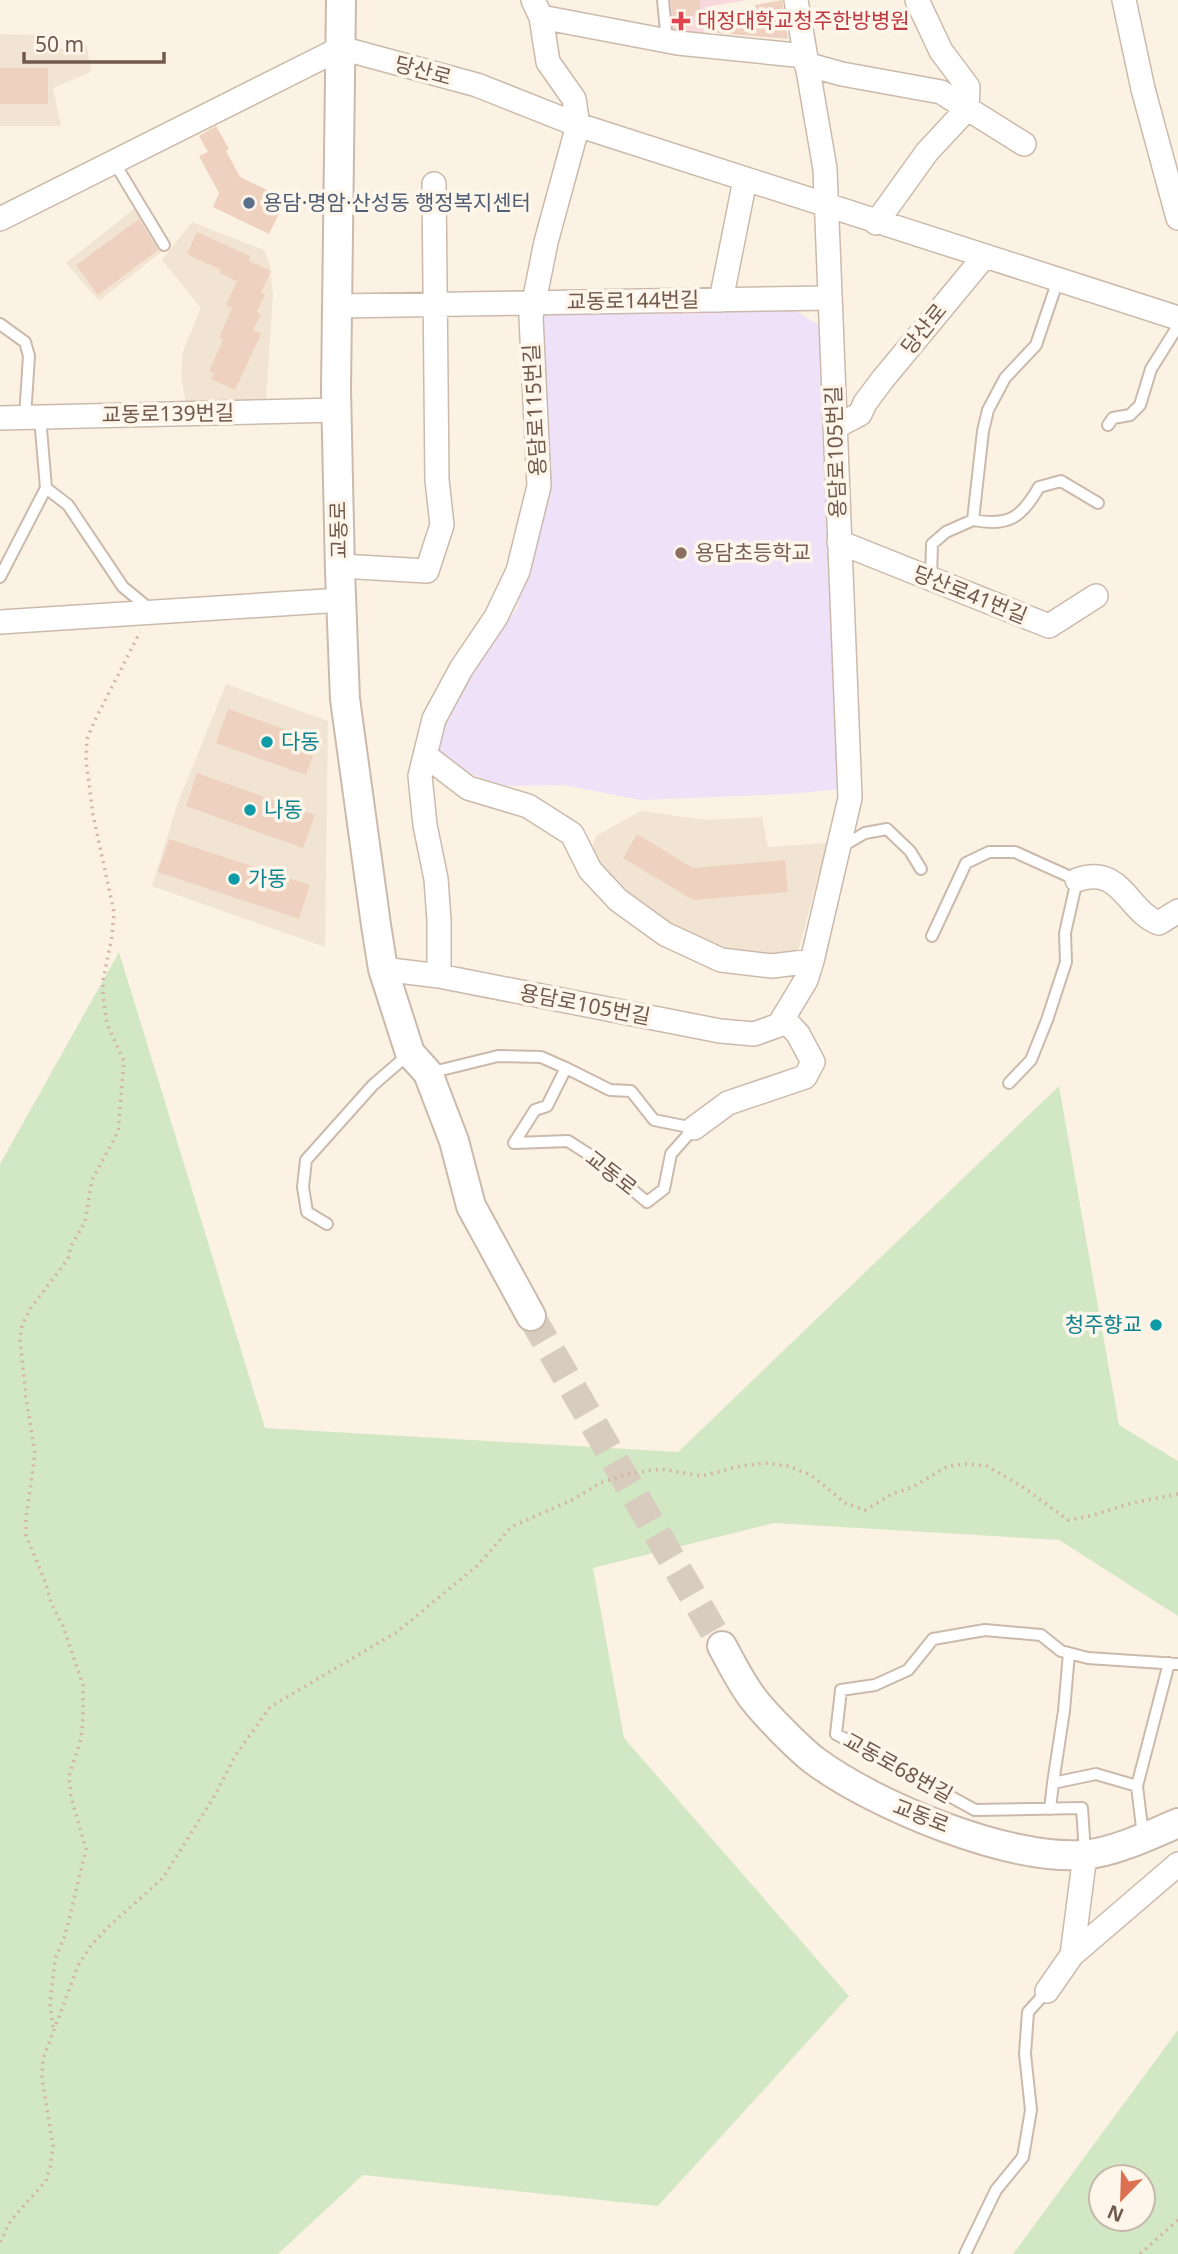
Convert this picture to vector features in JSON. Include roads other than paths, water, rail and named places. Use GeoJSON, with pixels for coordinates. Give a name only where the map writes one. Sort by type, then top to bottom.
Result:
{"type":"FeatureCollection","features":[{"type":"Feature","properties":{"kind":"street","name":"교동로"},"geometry":{"type":"LineString","coordinates":[[341,0],[337,410],[345,699],[383,969],[419,1063],[454,1141],[471,1206],[531,1316]]}},
{"type":"Feature","properties":{"kind":"street","name":"용담로105번길"},"geometry":{"type":"LineString","coordinates":[[383,969],[439,976],[720,1031],[754,1034],[779,1025],[806,980],[850,797],[825,169],[796,0]]}},
{"type":"Feature","properties":{"kind":"street"},"geometry":{"type":"LineString","coordinates":[[876,223],[927,152],[967,109],[968,87],[941,51],[917,0]]}},
{"type":"Feature","properties":{"kind":"street"},"geometry":{"type":"LineString","coordinates":[[1124,0],[1143,89],[1178,218]]}},
{"type":"Feature","properties":{"kind":"street"},"geometry":{"type":"LineString","coordinates":[[578,125],[574,99],[548,62],[537,8],[667,41],[806,60],[853,77],[941,92],[1024,144]]}},
{"type":"Feature","properties":{"kind":"street","name":"당산로"},"geometry":{"type":"LineString","coordinates":[[341,48],[477,85],[578,125],[1178,318]]}},
{"type":"Feature","properties":{"kind":"street"},"geometry":{"type":"LineString","coordinates":[[0,219],[341,48]]}},
{"type":"Feature","properties":{"kind":"street","name":"용담로115번길"},"geometry":{"type":"LineString","coordinates":[[439,976],[436,879],[425,825],[420,776],[434,719],[461,669],[496,617],[518,572],[539,486],[531,317],[546,242],[578,125]]}},
{"type":"Feature","properties":{"kind":"street"},"geometry":{"type":"LineString","coordinates":[[721,300],[745,180]]}},
{"type":"Feature","properties":{"kind":"street"},"geometry":{"type":"LineString","coordinates":[[340,566],[427,571],[442,525],[436,480],[434,184]]}},
{"type":"Feature","properties":{"kind":"street","name":"당산로"},"geometry":{"type":"LineString","coordinates":[[835,427],[860,414],[865,403],[984,257]]}},
{"type":"Feature","properties":{"kind":"street","name":"교동로144번길"},"geometry":{"type":"LineString","coordinates":[[338,306],[830,298]]}},
{"type":"Feature","properties":{"kind":"street","name":"교동로139번길"},"geometry":{"type":"LineString","coordinates":[[0,418],[337,410]]}},
{"type":"Feature","properties":{"kind":"street","name":"당산로41번길"},"geometry":{"type":"LineString","coordinates":[[839,542],[1049,626],[1096,596]]}},
{"type":"Feature","properties":{"kind":"street"},"geometry":{"type":"LineString","coordinates":[[0,622],[147,621],[341,600]]}},
{"type":"Feature","properties":{"kind":"street"},"geometry":{"type":"LineString","coordinates":[[425,755],[468,788],[528,806],[572,834],[590,870],[618,900],[665,934],[722,960],[772,966],[812,961]]}},
{"type":"Feature","properties":{"kind":"street"},"geometry":{"type":"LineString","coordinates":[[1077,880],[1098,877],[1120,886],[1147,919],[1159,923],[1178,911]]}},
{"type":"Feature","properties":{"kind":"street"},"geometry":{"type":"LineString","coordinates":[[694,1128],[727,1103],[805,1077],[813,1062],[798,1034],[783,1018]]}},
{"type":"Feature","properties":{"kind":"street","name":"교동로"},"geometry":{"type":"LineString","coordinates":[[722,1646],[754,1700],[814,1760],[893,1807],[990,1842],[1046,1855],[1085,1855],[1143,1839],[1178,1823]]}},
{"type":"Feature","properties":{"kind":"street"},"geometry":{"type":"LineString","coordinates":[[1072,1955],[1085,1855]]}},
{"type":"Feature","properties":{"kind":"street"},"geometry":{"type":"LineString","coordinates":[[1048,1991],[1072,1955],[1178,1864]]}},
{"type":"Feature","properties":{"kind":"lane"},"geometry":{"type":"LineString","coordinates":[[663,0],[667,41]]}},
{"type":"Feature","properties":{"kind":"lane"},"geometry":{"type":"LineString","coordinates":[[114,162],[164,245]]}},
{"type":"Feature","properties":{"kind":"lane"},"geometry":{"type":"LineString","coordinates":[[973,520],[983,431],[988,410],[1005,378],[1036,345],[1058,280]]}},
{"type":"Feature","properties":{"kind":"lane"},"geometry":{"type":"LineString","coordinates":[[0,324],[25,342],[29,356],[33,417],[46,488],[0,577]]}},
{"type":"Feature","properties":{"kind":"lane"},"geometry":{"type":"LineString","coordinates":[[1108,425],[1113,418],[1130,415],[1140,405],[1151,369],[1178,326]]}},
{"type":"Feature","properties":{"kind":"lane"},"geometry":{"type":"LineString","coordinates":[[931,579],[932,544],[946,532],[973,520],[991,524],[1011,520],[1026,508],[1039,487],[1061,481],[1098,503]]}},
{"type":"Feature","properties":{"kind":"lane"},"geometry":{"type":"LineString","coordinates":[[46,488],[68,505],[147,621]]}},
{"type":"Feature","properties":{"kind":"lane"},"geometry":{"type":"LineString","coordinates":[[839,848],[865,833],[887,829],[910,851],[921,869]]}},
{"type":"Feature","properties":{"kind":"lane"},"geometry":{"type":"LineString","coordinates":[[932,936],[966,863],[989,852],[1015,852],[1077,880],[1065,933],[1066,961],[1047,1020],[1031,1060],[1009,1083]]}},
{"type":"Feature","properties":{"kind":"lane"},"geometry":{"type":"LineString","coordinates":[[327,1224],[307,1212],[303,1187],[306,1160],[373,1086],[419,1063],[498,1056],[541,1057],[610,1090],[631,1091],[654,1120],[694,1128]]}},
{"type":"Feature","properties":{"kind":"lane","name":"교동로"},"geometry":{"type":"LineString","coordinates":[[566,1069],[547,1106],[535,1110],[514,1143],[568,1141],[596,1159],[647,1202],[664,1189],[671,1154],[694,1128]]}},
{"type":"Feature","properties":{"kind":"lane","name":"교동로68번길"},"geometry":{"type":"LineString","coordinates":[[1085,1855],[1082,1808],[975,1810],[836,1734],[841,1690],[874,1685],[908,1670],[933,1639],[985,1630],[1041,1635],[1061,1651],[1088,1658],[1174,1663],[1137,1786]]}},
{"type":"Feature","properties":{"kind":"lane"},"geometry":{"type":"LineString","coordinates":[[1050,1809],[1069,1653]]}},
{"type":"Feature","properties":{"kind":"lane"},"geometry":{"type":"LineString","coordinates":[[1053,1783],[1096,1774],[1137,1786],[1143,1839]]}},
{"type":"Feature","properties":{"kind":"lane"},"geometry":{"type":"LineString","coordinates":[[965,2254],[996,2190],[1023,2157],[1031,2110],[1025,2054],[1028,2012],[1048,1991]]}},
{"type":"Feature","properties":{"kind":"tunnel"},"geometry":{"type":"LineString","coordinates":[[531,1316],[722,1646]]}},
{"type":"Feature","properties":{"kind":"place","name":"대정대학교청주한방병원"},"geometry":{"type":"Point","coordinates":[681,21]}},
{"type":"Feature","properties":{"kind":"place","name":"용담·명암·산성동 행정복지센터"},"geometry":{"type":"Point","coordinates":[249,203]}},
{"type":"Feature","properties":{"kind":"place","name":"용담초등학교"},"geometry":{"type":"Point","coordinates":[681,553]}},
{"type":"Feature","properties":{"kind":"place","name":"다동"},"geometry":{"type":"Point","coordinates":[267,742]}},
{"type":"Feature","properties":{"kind":"place","name":"나동"},"geometry":{"type":"Point","coordinates":[250,810]}},
{"type":"Feature","properties":{"kind":"place","name":"가동"},"geometry":{"type":"Point","coordinates":[234,879]}},
{"type":"Feature","properties":{"kind":"place","name":"청주향교"},"geometry":{"type":"Point","coordinates":[1156,1325]}}]}
